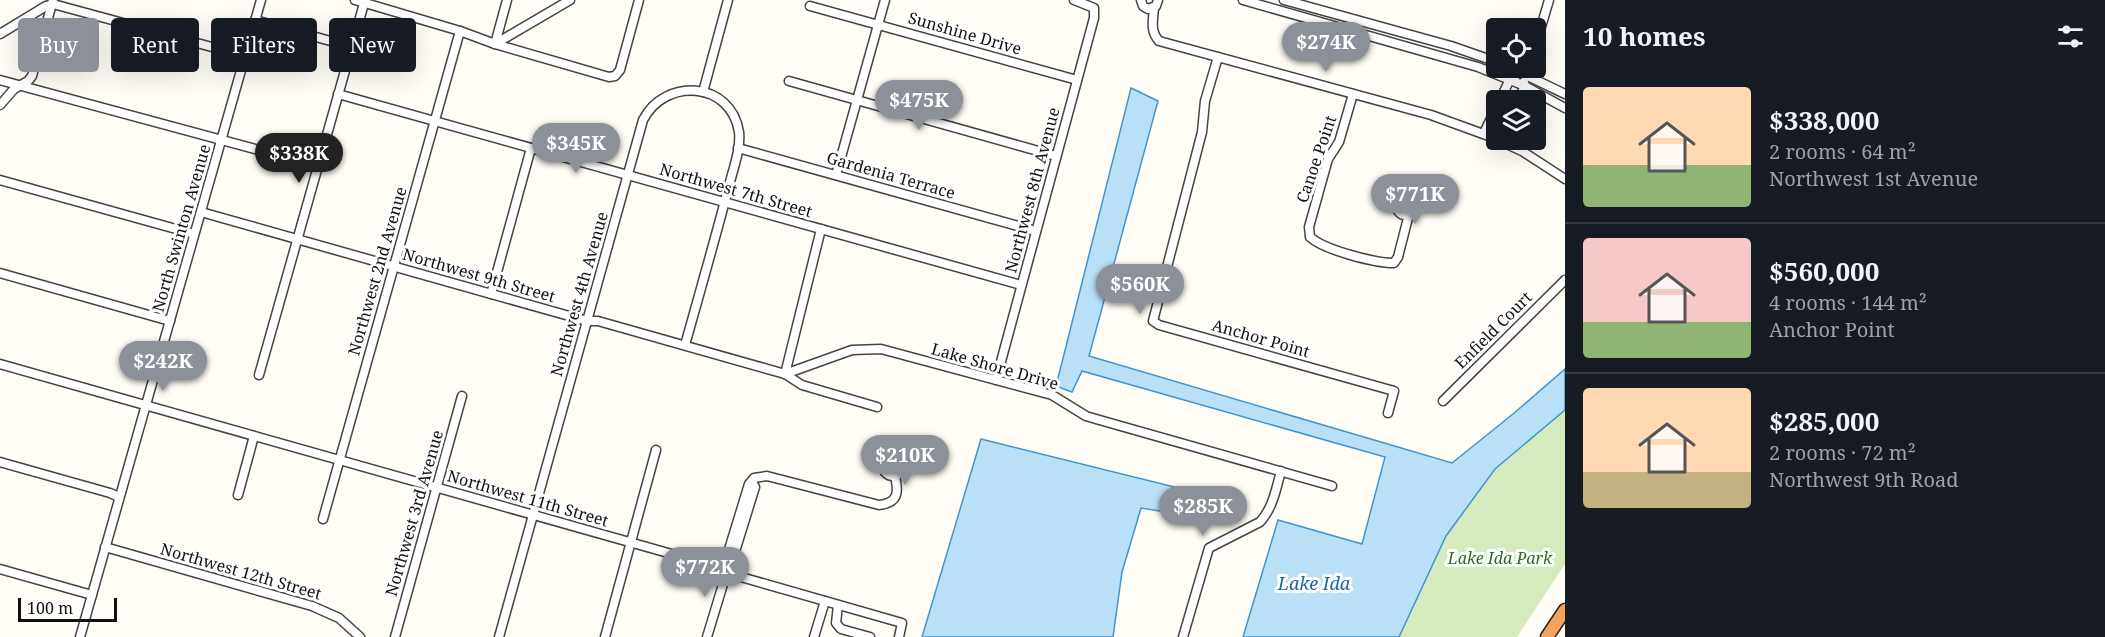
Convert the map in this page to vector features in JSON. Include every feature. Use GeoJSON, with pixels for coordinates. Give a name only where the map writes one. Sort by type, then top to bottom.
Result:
{"type":"FeatureCollection","features":[{"type":"Feature","properties":{"kind":"highway"},"geometry":{"type":"LineString","coordinates":[[1546,637],[1565,610]]}},
{"type":"Feature","properties":{"kind":"street","name":"North Swinton Avenue"},"geometry":{"type":"LineString","coordinates":[[256,18],[261,0]]}},
{"type":"Feature","properties":{"kind":"street"},"geometry":{"type":"LineString","coordinates":[[355,0],[609,77],[615,76],[620,70],[639,0]]}},
{"type":"Feature","properties":{"kind":"street"},"geometry":{"type":"LineString","coordinates":[[495,44],[507,0]]}},
{"type":"Feature","properties":{"kind":"street"},"geometry":{"type":"LineString","coordinates":[[495,44],[570,0]]}},
{"type":"Feature","properties":{"kind":"street"},"geometry":{"type":"LineString","coordinates":[[685,345],[738,148],[739,134],[733,114],[722,101],[703,92],[728,0]]}},
{"type":"Feature","properties":{"kind":"street"},"geometry":{"type":"LineString","coordinates":[[836,175],[885,0]]}},
{"type":"Feature","properties":{"kind":"street","name":"Northwest 8th Avenue"},"geometry":{"type":"LineString","coordinates":[[996,380],[1094,18],[1094,8],[1074,0]]}},
{"type":"Feature","properties":{"kind":"street"},"geometry":{"type":"LineString","coordinates":[[1141,0],[1145,8],[1156,4],[1152,28],[1154,36],[1159,41],[1442,118],[1484,133],[1486,129]]}},
{"type":"Feature","properties":{"kind":"street"},"geometry":{"type":"LineString","coordinates":[[1243,0],[1469,64],[1510,79],[1565,108]]}},
{"type":"Feature","properties":{"kind":"street"},"geometry":{"type":"LineString","coordinates":[[1544,18],[1549,0]]}},
{"type":"Feature","properties":{"kind":"street"},"geometry":{"type":"LineString","coordinates":[[360,18],[364,1]]}},
{"type":"Feature","properties":{"kind":"street"},"geometry":{"type":"LineString","coordinates":[[1287,13],[1288,1],[1451,46],[1486,58]]}},
{"type":"Feature","properties":{"kind":"street"},"geometry":{"type":"LineString","coordinates":[[0,105],[19,85],[28,81],[32,76],[53,2]]}},
{"type":"Feature","properties":{"kind":"street"},"geometry":{"type":"LineString","coordinates":[[0,34],[53,2],[211,46]]}},
{"type":"Feature","properties":{"kind":"street","name":"Sunshine Drive"},"geometry":{"type":"LineString","coordinates":[[810,6],[1077,80]]}},
{"type":"Feature","properties":{"kind":"street","name":"Northwest 2nd Avenue"},"geometry":{"type":"LineString","coordinates":[[323,519],[460,31]]}},
{"type":"Feature","properties":{"kind":"street","name":"Anchor Point"},"geometry":{"type":"LineString","coordinates":[[1218,57],[1205,101],[1202,132],[1153,321],[1160,325],[1394,392],[1388,413]]}},
{"type":"Feature","properties":{"kind":"street","name":"North Swinton Avenue"},"geometry":{"type":"LineString","coordinates":[[80,637],[240,72]]}},
{"type":"Feature","properties":{"kind":"street"},"geometry":{"type":"LineString","coordinates":[[259,375],[345,72]]}},
{"type":"Feature","properties":{"kind":"street"},"geometry":{"type":"LineString","coordinates":[[1523,90],[1524,78]]}},
{"type":"Feature","properties":{"kind":"street"},"geometry":{"type":"LineString","coordinates":[[1538,78],[1565,94]]}},
{"type":"Feature","properties":{"kind":"street"},"geometry":{"type":"LineString","coordinates":[[1505,90],[1510,79]]}},
{"type":"Feature","properties":{"kind":"street"},"geometry":{"type":"LineString","coordinates":[[0,80],[318,166]]}},
{"type":"Feature","properties":{"kind":"street"},"geometry":{"type":"LineString","coordinates":[[789,81],[1056,156]]}},
{"type":"Feature","properties":{"kind":"street","name":"Northwest 4th Avenue"},"geometry":{"type":"LineString","coordinates":[[499,637],[644,120],[652,106],[674,92],[688,90],[703,92]]}},
{"type":"Feature","properties":{"kind":"street","name":"Northwest 7th Street"},"geometry":{"type":"LineString","coordinates":[[338,94],[1022,285]]}},
{"type":"Feature","properties":{"kind":"street","name":"Canoe Point"},"geometry":{"type":"LineString","coordinates":[[1353,94],[1339,142],[1328,159],[1309,227],[1310,237],[1317,243],[1350,254],[1384,263],[1394,262],[1398,257],[1409,214]]}},
{"type":"Feature","properties":{"kind":"street"},"geometry":{"type":"LineString","coordinates":[[491,294],[531,148]]}},
{"type":"Feature","properties":{"kind":"street","name":"Gardenia Terrace"},"geometry":{"type":"LineString","coordinates":[[738,148],[1036,231]]}},
{"type":"Feature","properties":{"kind":"street"},"geometry":{"type":"LineString","coordinates":[[1520,150],[1565,179]]}},
{"type":"Feature","properties":{"kind":"street"},"geometry":{"type":"LineString","coordinates":[[0,180],[194,234]]}},
{"type":"Feature","properties":{"kind":"street","name":"Northwest 9th Street"},"geometry":{"type":"LineString","coordinates":[[201,212],[587,321],[598,321],[685,345],[785,374],[802,385],[877,407]]}},
{"type":"Feature","properties":{"kind":"street"},"geometry":{"type":"LineString","coordinates":[[785,374],[821,229]]}},
{"type":"Feature","properties":{"kind":"street"},"geometry":{"type":"LineString","coordinates":[[0,273],[170,321]]}},
{"type":"Feature","properties":{"kind":"street","name":"Enfield Court"},"geometry":{"type":"LineString","coordinates":[[1443,401],[1565,280]]}},
{"type":"Feature","properties":{"kind":"street","name":"Lake Shore Drive"},"geometry":{"type":"LineString","coordinates":[[785,374],[852,350],[876,349],[1052,395],[1086,416],[1332,486]]}},
{"type":"Feature","properties":{"kind":"street","name":"Northwest 11th Street"},"geometry":{"type":"LineString","coordinates":[[0,364],[532,515],[727,567],[734,575],[902,623],[899,637]]}},
{"type":"Feature","properties":{"kind":"street","name":"Northwest 3rd Avenue"},"geometry":{"type":"LineString","coordinates":[[395,637],[462,396]]}},
{"type":"Feature","properties":{"kind":"street"},"geometry":{"type":"LineString","coordinates":[[238,495],[254,436]]}},
{"type":"Feature","properties":{"kind":"street"},"geometry":{"type":"LineString","coordinates":[[604,637],[656,450]]}},
{"type":"Feature","properties":{"kind":"street"},"geometry":{"type":"LineString","coordinates":[[0,462],[119,497]]}},
{"type":"Feature","properties":{"kind":"street"},"geometry":{"type":"LineString","coordinates":[[1183,637],[1209,548],[1264,518],[1270,509],[1281,471]]}},
{"type":"Feature","properties":{"kind":"street"},"geometry":{"type":"LineString","coordinates":[[707,637],[727,567],[727,556],[749,484],[754,478],[766,476],[879,505],[888,504],[894,499],[898,489],[895,476]]}},
{"type":"Feature","properties":{"kind":"street","name":"Northwest 12th Street"},"geometry":{"type":"LineString","coordinates":[[105,547],[312,606],[339,618],[360,637]]}},
{"type":"Feature","properties":{"kind":"street"},"geometry":{"type":"LineString","coordinates":[[0,569],[92,595]]}},
{"type":"Feature","properties":{"kind":"street"},"geometry":{"type":"LineString","coordinates":[[814,637],[825,601]]}},
{"type":"Feature","properties":{"kind":"street"},"geometry":{"type":"LineString","coordinates":[[838,605],[837,623],[842,629],[870,637]]}},
{"type":"Feature","properties":{"kind":"green space","name":"Lake Ida Park"},"geometry":{"type":"Polygon","coordinates":[[[1565,410],[1565,564],[1517,637],[1399,637],[1446,536],[1495,469],[1565,410]]]}},
{"type":"Feature","properties":{"kind":"water","name":"Lake Ida"},"geometry":{"type":"Polygon","coordinates":[[[1131,88],[1158,101],[1089,356],[1452,463],[1565,369],[1565,410],[1495,469],[1446,536],[1399,637],[1243,637],[1278,520],[1362,544],[1385,457],[1082,371],[1072,392],[1056,386],[1131,88]]]}},
{"type":"Feature","properties":{"kind":"water"},"geometry":{"type":"Polygon","coordinates":[[[981,439],[1227,500],[1221,521],[1141,508],[1122,572],[1113,637],[922,637],[981,439]]]}}]}
